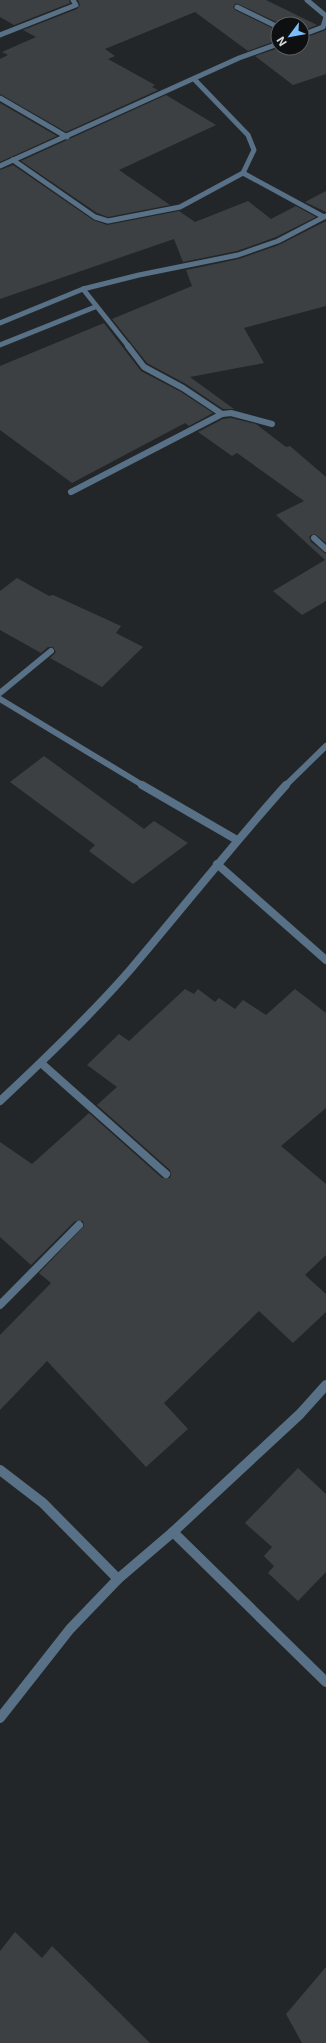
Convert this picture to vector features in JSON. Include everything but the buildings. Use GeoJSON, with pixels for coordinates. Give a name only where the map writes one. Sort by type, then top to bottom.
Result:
{"type":"FeatureCollection","features":[{"type":"Feature","properties":{"kind":"street"},"geometry":{"type":"LineString","coordinates":[[0,35],[76,4],[72,0]]}},
{"type":"Feature","properties":{"kind":"street"},"geometry":{"type":"LineString","coordinates":[[307,0],[326,16],[323,27],[310,32]]}},
{"type":"Feature","properties":{"kind":"street"},"geometry":{"type":"LineString","coordinates":[[237,7],[270,23]]}},
{"type":"Feature","properties":{"kind":"street"},"geometry":{"type":"LineString","coordinates":[[0,166],[239,58],[270,47]]}},
{"type":"Feature","properties":{"kind":"street"},"geometry":{"type":"LineString","coordinates":[[13,160],[95,217],[108,221],[180,207],[243,173],[254,150],[248,134],[194,79]]}},
{"type":"Feature","properties":{"kind":"street"},"geometry":{"type":"LineString","coordinates":[[0,98],[67,137]]}},
{"type":"Feature","properties":{"kind":"street"},"geometry":{"type":"LineString","coordinates":[[243,173],[325,217]]}},
{"type":"Feature","properties":{"kind":"street"},"geometry":{"type":"LineString","coordinates":[[0,323],[84,289],[139,275],[238,255],[278,241],[325,217]]}},
{"type":"Feature","properties":{"kind":"street"},"geometry":{"type":"LineString","coordinates":[[84,289],[95,306],[144,367],[182,388],[222,414]]}},
{"type":"Feature","properties":{"kind":"street"},"geometry":{"type":"LineString","coordinates":[[0,345],[95,306]]}},
{"type":"Feature","properties":{"kind":"street"},"geometry":{"type":"LineString","coordinates":[[71,492],[222,414],[231,413],[272,424]]}},
{"type":"Feature","properties":{"kind":"street"},"geometry":{"type":"LineString","coordinates":[[314,538],[326,549]]}},
{"type":"Feature","properties":{"kind":"street"},"geometry":{"type":"LineString","coordinates":[[0,693],[51,651]]}},
{"type":"Feature","properties":{"kind":"street"},"geometry":{"type":"LineString","coordinates":[[0,699],[117,771],[237,840]]}},
{"type":"Feature","properties":{"kind":"street"},"geometry":{"type":"LineString","coordinates":[[0,1102],[41,1063],[129,971],[237,840],[289,782],[325,749]]}},
{"type":"Feature","properties":{"kind":"street"},"geometry":{"type":"LineString","coordinates":[[217,864],[326,960]]}},
{"type":"Feature","properties":{"kind":"street"},"geometry":{"type":"LineString","coordinates":[[41,1063],[166,1174]]}},
{"type":"Feature","properties":{"kind":"street"},"geometry":{"type":"LineString","coordinates":[[0,1305],[79,1226]]}},
{"type":"Feature","properties":{"kind":"street"},"geometry":{"type":"LineString","coordinates":[[0,1718],[70,1629],[118,1579],[173,1532],[300,1414],[326,1384]]}},
{"type":"Feature","properties":{"kind":"street"},"geometry":{"type":"LineString","coordinates":[[0,1470],[43,1504],[118,1579]]}},
{"type":"Feature","properties":{"kind":"street"},"geometry":{"type":"LineString","coordinates":[[173,1532],[326,1682]]}}]}
